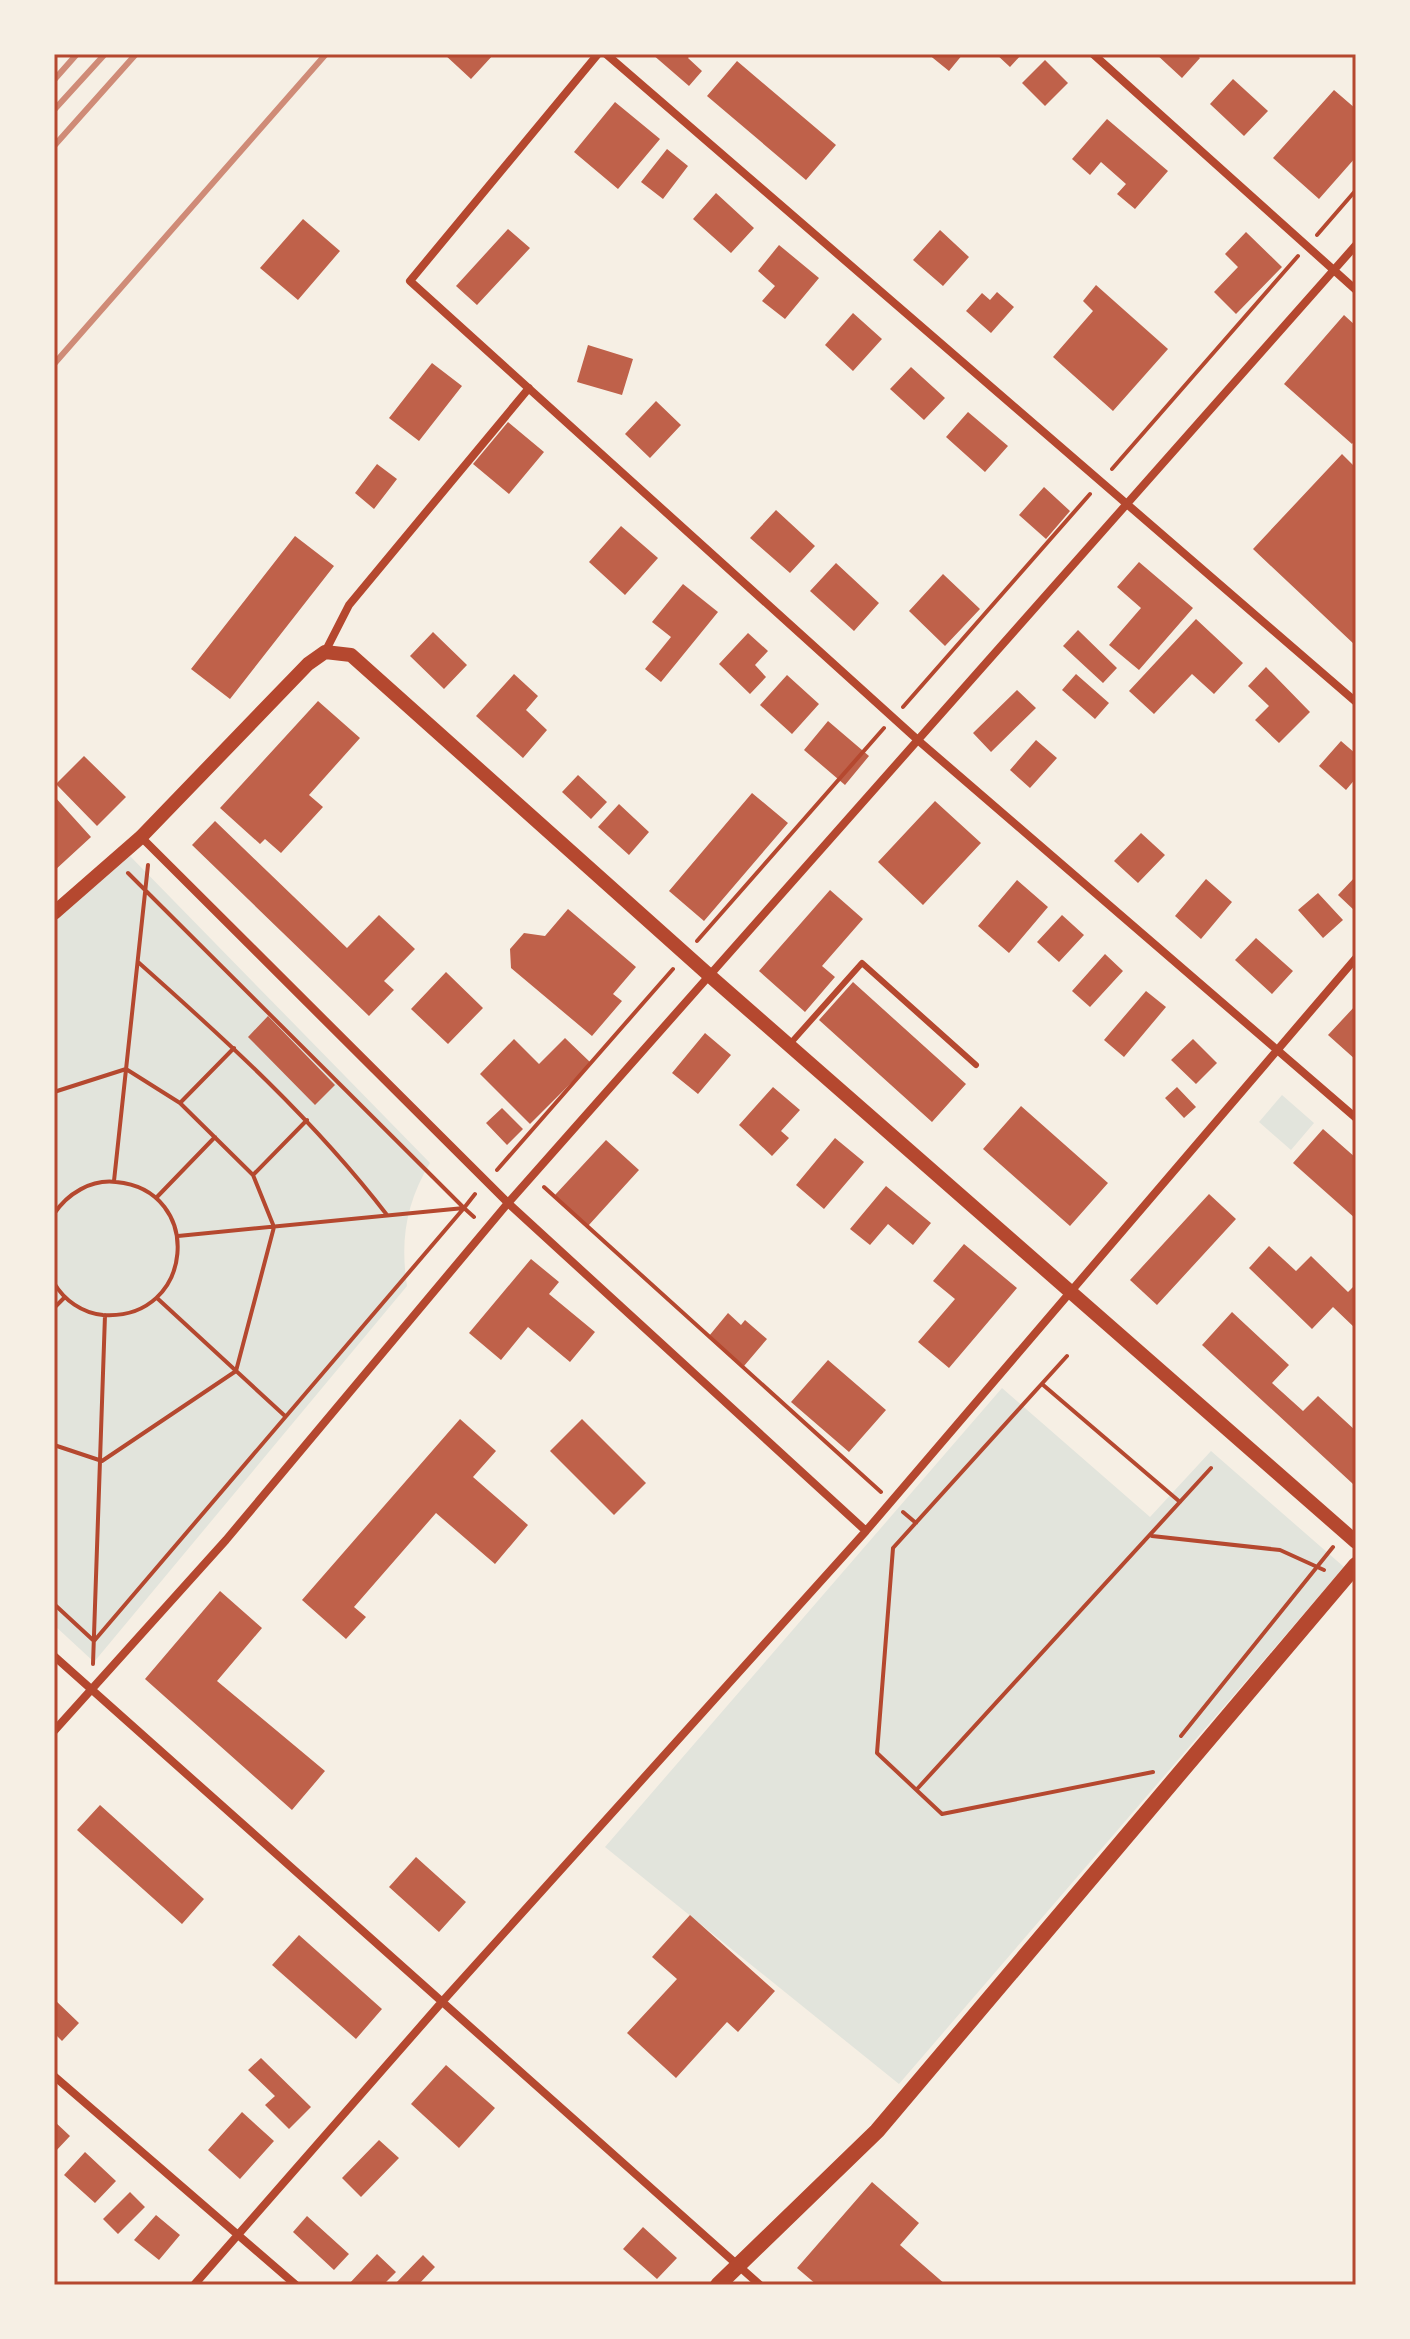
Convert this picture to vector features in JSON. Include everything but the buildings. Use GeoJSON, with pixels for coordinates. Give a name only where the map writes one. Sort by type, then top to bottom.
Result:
{"type":"FeatureCollection","features":[{"type":"Feature","properties":{"kind":"main road"},"geometry":{"type":"LineString","coordinates":[[718,2285],[877,2131],[1356,1565]]}},
{"type":"Feature","properties":{"kind":"street"},"geometry":{"type":"LineString","coordinates":[[598,54],[410,281],[920,742],[1356,1118]]}},
{"type":"Feature","properties":{"kind":"street"},"geometry":{"type":"LineString","coordinates":[[606,54],[1356,702]]}},
{"type":"Feature","properties":{"kind":"street"},"geometry":{"type":"LineString","coordinates":[[1093,54],[1356,290]]}},
{"type":"Feature","properties":{"kind":"street"},"geometry":{"type":"LineString","coordinates":[[54,1731],[226,1540],[508,1203],[920,742],[1126,503],[1356,245]]}},
{"type":"Feature","properties":{"kind":"street"},"geometry":{"type":"LineString","coordinates":[[54,913],[145,842],[308,664],[325,652],[349,605],[529,388]]}},
{"type":"Feature","properties":{"kind":"street"},"geometry":{"type":"LineString","coordinates":[[325,652],[351,655],[375,674],[710,976],[1356,1542]]}},
{"type":"Feature","properties":{"kind":"street"},"geometry":{"type":"LineString","coordinates":[[145,842],[486,1182],[866,1531]]}},
{"type":"Feature","properties":{"kind":"street"},"geometry":{"type":"LineString","coordinates":[[194,2285],[441,2003],[866,1531],[1356,958]]}},
{"type":"Feature","properties":{"kind":"street"},"geometry":{"type":"LineString","coordinates":[[54,1656],[760,2285]]}},
{"type":"Feature","properties":{"kind":"street"},"geometry":{"type":"LineString","coordinates":[[54,2076],[296,2285]]}},
{"type":"Feature","properties":{"kind":"lane"},"geometry":{"type":"LineString","coordinates":[[789,1045],[862,963],[976,1065]]}},
{"type":"Feature","properties":{"kind":"path"},"geometry":{"type":"LineString","coordinates":[[94,1641],[486,1182],[1356,190]]}},
{"type":"Feature","properties":{"kind":"path"},"geometry":{"type":"LineString","coordinates":[[114,1181],[145,891],[145,842]]}},
{"type":"Feature","properties":{"kind":"path"},"geometry":{"type":"LineString","coordinates":[[128,873],[487,1228]]}},
{"type":"Feature","properties":{"kind":"path"},"geometry":{"type":"LineString","coordinates":[[138,962],[234,1048],[307,1120],[339,1153],[387,1215]]}},
{"type":"Feature","properties":{"kind":"path"},"geometry":{"type":"LineString","coordinates":[[180,1103],[234,1048]]}},
{"type":"Feature","properties":{"kind":"path"},"geometry":{"type":"LineString","coordinates":[[54,1092],[126,1069],[180,1103],[253,1175],[274,1227],[236,1371],[102,1461]]}},
{"type":"Feature","properties":{"kind":"path"},"geometry":{"type":"LineString","coordinates":[[253,1175],[307,1120]]}},
{"type":"Feature","properties":{"kind":"path"},"geometry":{"type":"LineString","coordinates":[[156,1198],[215,1137]]}},
{"type":"Feature","properties":{"kind":"path"},"geometry":{"type":"LineString","coordinates":[[510,1155],[916,1523]]}},
{"type":"Feature","properties":{"kind":"path"},"geometry":{"type":"LineString","coordinates":[[54,1214],[71,1194],[92,1184],[114,1181],[136,1186],[156,1198],[170,1215],[178,1236],[178,1259],[171,1281],[157,1298],[138,1311],[105,1315],[76,1306],[54,1283]]}},
{"type":"Feature","properties":{"kind":"path"},"geometry":{"type":"LineString","coordinates":[[54,1202],[59,1207]]}},
{"type":"Feature","properties":{"kind":"path"},"geometry":{"type":"LineString","coordinates":[[178,1236],[464,1208]]}},
{"type":"Feature","properties":{"kind":"path"},"geometry":{"type":"LineString","coordinates":[[54,1308],[65,1297]]}},
{"type":"Feature","properties":{"kind":"path"},"geometry":{"type":"LineString","coordinates":[[157,1298],[286,1416]]}},
{"type":"Feature","properties":{"kind":"path"},"geometry":{"type":"LineString","coordinates":[[93,1689],[105,1315]]}},
{"type":"Feature","properties":{"kind":"path"},"geometry":{"type":"LineString","coordinates":[[1067,1356],[893,1548],[877,1753],[918,1788],[942,1814],[1153,1772],[1162,1760]]}},
{"type":"Feature","properties":{"kind":"path"},"geometry":{"type":"LineString","coordinates":[[1042,1384],[1181,1503]]}},
{"type":"Feature","properties":{"kind":"path"},"geometry":{"type":"LineString","coordinates":[[54,1445],[102,1461]]}},
{"type":"Feature","properties":{"kind":"path"},"geometry":{"type":"LineString","coordinates":[[918,1788],[1152,1536],[1211,1468]]}},
{"type":"Feature","properties":{"kind":"path"},"geometry":{"type":"LineString","coordinates":[[1152,1536],[1280,1550],[1316,1566],[1172,1748]]}},
{"type":"Feature","properties":{"kind":"path"},"geometry":{"type":"LineString","coordinates":[[54,1604],[94,1641]]}},
{"type":"Feature","properties":{"kind":"shaded area"},"geometry":{"type":"Polygon","coordinates":[[[130,856],[430,1163],[415,1193],[407,1222],[404,1253],[407,1286],[94,1662],[54,1625],[54,921],[130,856]]]}},
{"type":"Feature","properties":{"kind":"shaded area"},"geometry":{"type":"Polygon","coordinates":[[[1282,1095],[1314,1123],[1291,1150],[1259,1122],[1282,1095]]]}},
{"type":"Feature","properties":{"kind":"shaded area"},"geometry":{"type":"Polygon","coordinates":[[[1002,1388],[1150,1517],[1211,1451],[1344,1567],[899,2084],[605,1847],[1002,1388]]]}},
{"type":"Feature","properties":{"kind":"railway"},"geometry":{"type":"LineString","coordinates":[[54,80],[77,54]]}},
{"type":"Feature","properties":{"kind":"railway"},"geometry":{"type":"LineString","coordinates":[[54,110],[105,54]]}},
{"type":"Feature","properties":{"kind":"railway"},"geometry":{"type":"LineString","coordinates":[[54,146],[136,54]]}},
{"type":"Feature","properties":{"kind":"railway"},"geometry":{"type":"LineString","coordinates":[[54,364],[326,54]]}}]}
